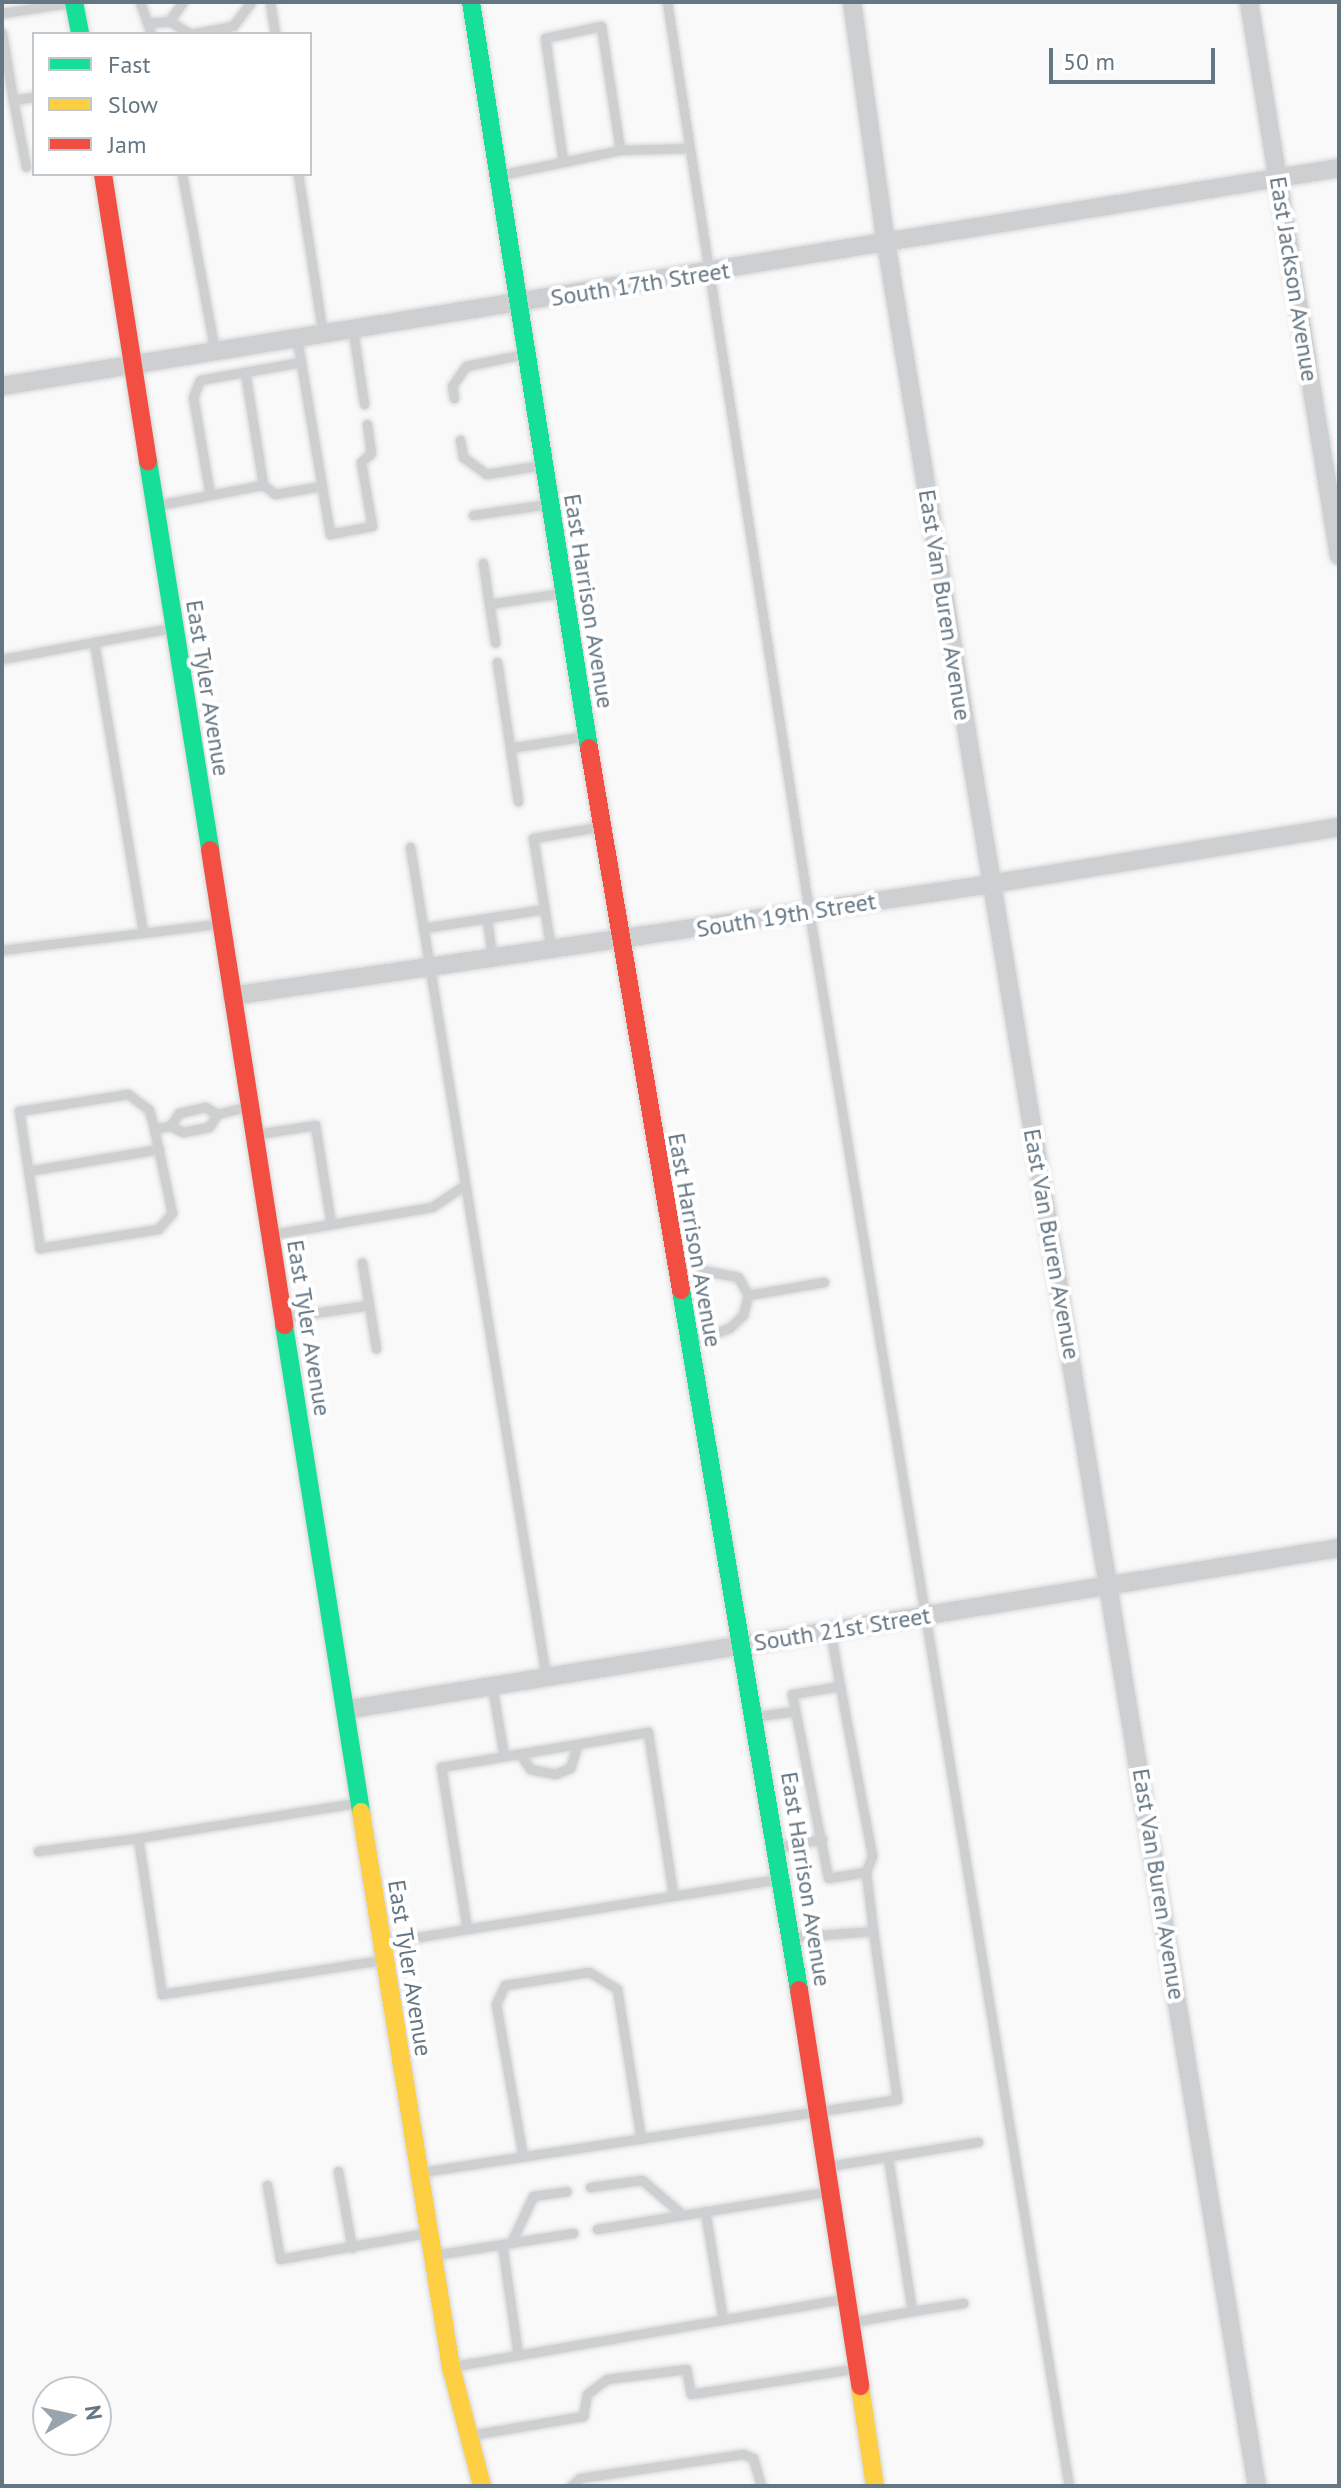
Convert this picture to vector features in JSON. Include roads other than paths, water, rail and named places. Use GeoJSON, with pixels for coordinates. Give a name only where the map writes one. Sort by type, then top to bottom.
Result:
{"type":"FeatureCollection","features":[{"type":"Feature","properties":{"kind":"main road"},"geometry":{"type":"LineString","coordinates":[[74,2],[80,32]]}},
{"type":"Feature","properties":{"kind":"main road","name":"East Harrison Avenue"},"geometry":{"type":"LineString","coordinates":[[471,2],[516,305],[619,940],[777,1848],[875,2486]]}},
{"type":"Feature","properties":{"kind":"main road","name":"East Tyler Avenue"},"geometry":{"type":"LineString","coordinates":[[103,176],[419,2173],[451,2367],[482,2486]]}},
{"type":"Feature","properties":{"kind":"street","name":"East Van Buren Avenue"},"geometry":{"type":"LineString","coordinates":[[852,2],[886,243],[1257,2486]]}},
{"type":"Feature","properties":{"kind":"street","name":"East Jackson Avenue"},"geometry":{"type":"LineString","coordinates":[[1249,2],[1339,556]]}},
{"type":"Feature","properties":{"kind":"street","name":"South 17th Street"},"geometry":{"type":"LineString","coordinates":[[2,386],[516,305],[1339,168]]}},
{"type":"Feature","properties":{"kind":"street","name":"South 19th Street"},"geometry":{"type":"LineString","coordinates":[[232,996],[991,884],[1339,827]]}},
{"type":"Feature","properties":{"kind":"street","name":"South 21st Street"},"geometry":{"type":"LineString","coordinates":[[345,1710],[1339,1548]]}},
{"type":"Feature","properties":{"kind":"lane"},"geometry":{"type":"LineString","coordinates":[[2,13],[74,2]]}},
{"type":"Feature","properties":{"kind":"lane"},"geometry":{"type":"LineString","coordinates":[[140,2],[150,32]]}},
{"type":"Feature","properties":{"kind":"lane"},"geometry":{"type":"LineString","coordinates":[[169,21],[183,2]]}},
{"type":"Feature","properties":{"kind":"lane"},"geometry":{"type":"LineString","coordinates":[[202,32],[233,26],[251,2]]}},
{"type":"Feature","properties":{"kind":"lane"},"geometry":{"type":"LineString","coordinates":[[270,2],[275,32]]}},
{"type":"Feature","properties":{"kind":"lane"},"geometry":{"type":"LineString","coordinates":[[667,2],[809,911],[1069,2486]]}},
{"type":"Feature","properties":{"kind":"lane"},"geometry":{"type":"LineString","coordinates":[[148,23],[169,21],[188,32]]}},
{"type":"Feature","properties":{"kind":"lane"},"geometry":{"type":"LineString","coordinates":[[563,162],[545,38],[601,26],[620,150]]}},
{"type":"Feature","properties":{"kind":"lane"},"geometry":{"type":"LineString","coordinates":[[2,33],[26,167]]}},
{"type":"Feature","properties":{"kind":"lane"},"geometry":{"type":"LineString","coordinates":[[13,100],[32,97]]}},
{"type":"Feature","properties":{"kind":"lane"},"geometry":{"type":"LineString","coordinates":[[497,176],[620,150],[690,148]]}},
{"type":"Feature","properties":{"kind":"lane"},"geometry":{"type":"LineString","coordinates":[[182,176],[215,353]]}},
{"type":"Feature","properties":{"kind":"lane"},"geometry":{"type":"LineString","coordinates":[[298,176],[323,336]]}},
{"type":"Feature","properties":{"kind":"lane"},"geometry":{"type":"LineString","coordinates":[[353,331],[364,404]]}},
{"type":"Feature","properties":{"kind":"lane"},"geometry":{"type":"LineString","coordinates":[[297,339],[330,534],[372,526],[361,462],[371,453],[367,424]]}},
{"type":"Feature","properties":{"kind":"lane"},"geometry":{"type":"LineString","coordinates":[[454,398],[452,386],[466,366],[524,354]]}},
{"type":"Feature","properties":{"kind":"lane"},"geometry":{"type":"LineString","coordinates":[[210,495],[193,397],[200,380],[301,362]]}},
{"type":"Feature","properties":{"kind":"lane"},"geometry":{"type":"LineString","coordinates":[[245,372],[263,485],[275,494],[322,486]]}},
{"type":"Feature","properties":{"kind":"lane"},"geometry":{"type":"LineString","coordinates":[[460,440],[463,457],[486,474],[542,465]]}},
{"type":"Feature","properties":{"kind":"lane"},"geometry":{"type":"LineString","coordinates":[[156,505],[263,485]]}},
{"type":"Feature","properties":{"kind":"lane"},"geometry":{"type":"LineString","coordinates":[[473,515],[548,504]]}},
{"type":"Feature","properties":{"kind":"lane"},"geometry":{"type":"LineString","coordinates":[[483,563],[495,643]]}},
{"type":"Feature","properties":{"kind":"lane"},"geometry":{"type":"LineString","coordinates":[[489,604],[563,593]]}},
{"type":"Feature","properties":{"kind":"lane"},"geometry":{"type":"LineString","coordinates":[[2,659],[175,627]]}},
{"type":"Feature","properties":{"kind":"lane"},"geometry":{"type":"LineString","coordinates":[[94,642],[143,932]]}},
{"type":"Feature","properties":{"kind":"lane"},"geometry":{"type":"LineString","coordinates":[[497,662],[518,801]]}},
{"type":"Feature","properties":{"kind":"lane"},"geometry":{"type":"LineString","coordinates":[[510,748],[586,736]]}},
{"type":"Feature","properties":{"kind":"lane"},"geometry":{"type":"LineString","coordinates":[[551,950],[533,838],[601,827]]}},
{"type":"Feature","properties":{"kind":"lane"},"geometry":{"type":"LineString","coordinates":[[410,847],[546,1677]]}},
{"type":"Feature","properties":{"kind":"lane"},"geometry":{"type":"LineString","coordinates":[[420,909],[432,908]]}},
{"type":"Feature","properties":{"kind":"lane"},"geometry":{"type":"LineString","coordinates":[[423,928],[453,920],[545,909]]}},
{"type":"Feature","properties":{"kind":"lane"},"geometry":{"type":"LineString","coordinates":[[487,918],[492,958]]}},
{"type":"Feature","properties":{"kind":"lane"},"geometry":{"type":"LineString","coordinates":[[2,950],[221,923]]}},
{"type":"Feature","properties":{"kind":"lane"},"geometry":{"type":"LineString","coordinates":[[128,1094],[149,1110],[159,1149],[172,1213],[158,1229],[40,1248],[19,1111],[128,1094]]}},
{"type":"Feature","properties":{"kind":"lane"},"geometry":{"type":"LineString","coordinates":[[170,1126],[179,1113],[205,1107],[217,1114],[249,1106]]}},
{"type":"Feature","properties":{"kind":"lane"},"geometry":{"type":"LineString","coordinates":[[154,1129],[170,1126],[183,1132],[209,1127],[217,1114]]}},
{"type":"Feature","properties":{"kind":"lane"},"geometry":{"type":"LineString","coordinates":[[254,1135],[315,1125],[331,1224]]}},
{"type":"Feature","properties":{"kind":"lane"},"geometry":{"type":"LineString","coordinates":[[28,1171],[159,1149]]}},
{"type":"Feature","properties":{"kind":"lane"},"geometry":{"type":"LineString","coordinates":[[270,1234],[432,1207],[465,1185]]}},
{"type":"Feature","properties":{"kind":"lane"},"geometry":{"type":"LineString","coordinates":[[362,1263],[376,1348]]}},
{"type":"Feature","properties":{"kind":"lane"},"geometry":{"type":"LineString","coordinates":[[675,1265],[724,1271],[738,1277],[748,1295],[743,1315],[729,1328],[688,1344]]}},
{"type":"Feature","properties":{"kind":"lane"},"geometry":{"type":"LineString","coordinates":[[748,1295],[824,1282]]}},
{"type":"Feature","properties":{"kind":"lane"},"geometry":{"type":"LineString","coordinates":[[282,1317],[369,1305]]}},
{"type":"Feature","properties":{"kind":"lane"},"geometry":{"type":"LineString","coordinates":[[419,2173],[897,2099],[866,1872],[872,1856],[830,1630]]}},
{"type":"Feature","properties":{"kind":"lane"},"geometry":{"type":"LineString","coordinates":[[492,1686],[504,1756]]}},
{"type":"Feature","properties":{"kind":"lane"},"geometry":{"type":"LineString","coordinates":[[840,1686],[792,1694],[828,1878],[866,1872]]}},
{"type":"Feature","properties":{"kind":"lane"},"geometry":{"type":"LineString","coordinates":[[755,1717],[795,1711]]}},
{"type":"Feature","properties":{"kind":"lane"},"geometry":{"type":"LineString","coordinates":[[467,1929],[441,1767],[504,1756],[648,1732],[673,1894]]}},
{"type":"Feature","properties":{"kind":"lane"},"geometry":{"type":"LineString","coordinates":[[520,1754],[530,1769],[555,1774],[570,1768],[578,1744]]}},
{"type":"Feature","properties":{"kind":"lane"},"geometry":{"type":"LineString","coordinates":[[38,1851],[359,1802]]}},
{"type":"Feature","properties":{"kind":"lane"},"geometry":{"type":"LineString","coordinates":[[138,1838],[162,1994],[383,1951],[467,1929],[782,1879]]}},
{"type":"Feature","properties":{"kind":"lane"},"geometry":{"type":"LineString","coordinates":[[777,1848],[822,1839]]}},
{"type":"Feature","properties":{"kind":"lane"},"geometry":{"type":"LineString","coordinates":[[791,1937],[873,1931]]}},
{"type":"Feature","properties":{"kind":"lane"},"geometry":{"type":"LineString","coordinates":[[523,2157],[496,2004],[505,1985],[589,1972],[617,1989],[641,2139]]}},
{"type":"Feature","properties":{"kind":"lane"},"geometry":{"type":"LineString","coordinates":[[826,2167],[978,2142]]}},
{"type":"Feature","properties":{"kind":"lane"},"geometry":{"type":"LineString","coordinates":[[888,2157],[912,2311]]}},
{"type":"Feature","properties":{"kind":"lane"},"geometry":{"type":"LineString","coordinates":[[338,2171],[352,2248]]}},
{"type":"Feature","properties":{"kind":"lane"},"geometry":{"type":"LineString","coordinates":[[590,2187],[642,2180],[683,2215]]}},
{"type":"Feature","properties":{"kind":"lane"},"geometry":{"type":"LineString","coordinates":[[267,2185],[280,2259],[429,2232]]}},
{"type":"Feature","properties":{"kind":"lane"},"geometry":{"type":"LineString","coordinates":[[518,2355],[506,2244],[533,2196],[567,2191]]}},
{"type":"Feature","properties":{"kind":"lane"},"geometry":{"type":"LineString","coordinates":[[597,2229],[829,2191]]}},
{"type":"Feature","properties":{"kind":"lane"},"geometry":{"type":"LineString","coordinates":[[705,2211],[723,2320]]}},
{"type":"Feature","properties":{"kind":"lane"},"geometry":{"type":"LineString","coordinates":[[433,2256],[573,2233]]}},
{"type":"Feature","properties":{"kind":"lane"},"geometry":{"type":"LineString","coordinates":[[451,2367],[846,2298]]}},
{"type":"Feature","properties":{"kind":"lane"},"geometry":{"type":"LineString","coordinates":[[850,2323],[963,2303]]}},
{"type":"Feature","properties":{"kind":"lane"},"geometry":{"type":"LineString","coordinates":[[468,2436],[583,2416],[587,2394],[607,2379],[686,2369],[691,2394],[857,2368]]}},
{"type":"Feature","properties":{"kind":"lane"},"geometry":{"type":"LineString","coordinates":[[571,2486],[580,2478],[743,2454],[753,2458],[761,2486]]}}]}
